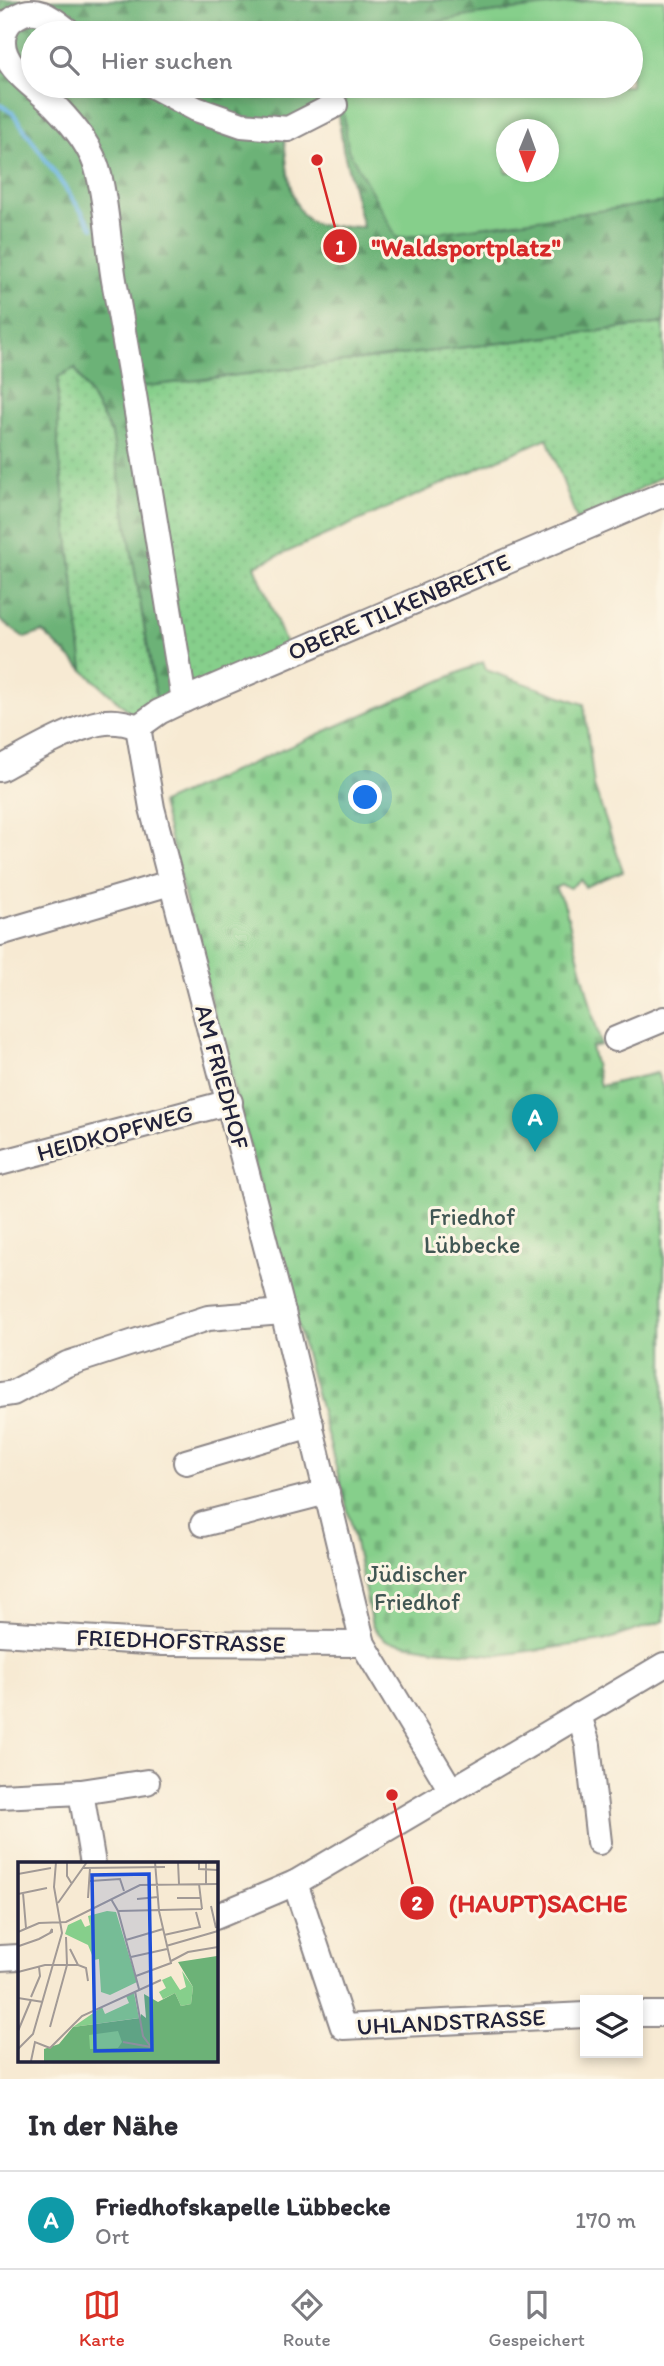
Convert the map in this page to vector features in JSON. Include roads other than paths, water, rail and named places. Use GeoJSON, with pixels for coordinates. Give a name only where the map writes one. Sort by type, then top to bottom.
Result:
{"type":"FeatureCollection","features":[{"type":"Feature","properties":{"kind":"street"},"geometry":{"type":"LineString","coordinates":[[21,75],[8,58],[3,43],[11,20],[21,13],[35,10],[56,21]]}},
{"type":"Feature","properties":{"kind":"street"},"geometry":{"type":"LineString","coordinates":[[47,98],[83,139],[99,173],[112,273],[184,700]]}},
{"type":"Feature","properties":{"kind":"street"},"geometry":{"type":"LineString","coordinates":[[175,98],[196,109],[242,125],[288,129],[335,105]]}},
{"type":"Feature","properties":{"kind":"street","name":"OBERE TILKENBREITE"},"geometry":{"type":"LineString","coordinates":[[138,727],[159,712],[184,700],[664,494]]}},
{"type":"Feature","properties":{"kind":"street"},"geometry":{"type":"LineString","coordinates":[[0,769],[61,737],[103,722],[123,722],[138,727]]}},
{"type":"Feature","properties":{"kind":"street","name":"AM FRIEDHOF"},"geometry":{"type":"LineString","coordinates":[[138,727],[152,808],[170,883],[230,1102],[363,1644],[451,1790]]}},
{"type":"Feature","properties":{"kind":"street"},"geometry":{"type":"LineString","coordinates":[[0,933],[170,883]]}},
{"type":"Feature","properties":{"kind":"street"},"geometry":{"type":"LineString","coordinates":[[615,1039],[664,1019]]}},
{"type":"Feature","properties":{"kind":"street","name":"HEIDKOPFWEG"},"geometry":{"type":"LineString","coordinates":[[0,1163],[230,1102]]}},
{"type":"Feature","properties":{"kind":"street"},"geometry":{"type":"LineString","coordinates":[[0,1395],[13,1393],[67,1364],[208,1318],[283,1312]]}},
{"type":"Feature","properties":{"kind":"street"},"geometry":{"type":"LineString","coordinates":[[186,1462],[311,1425]]}},
{"type":"Feature","properties":{"kind":"street"},"geometry":{"type":"LineString","coordinates":[[203,1524],[327,1492]]}},
{"type":"Feature","properties":{"kind":"street","name":"FRIEDHOFSTRASSE"},"geometry":{"type":"LineString","coordinates":[[0,1633],[163,1643],[363,1644]]}},
{"type":"Feature","properties":{"kind":"street"},"geometry":{"type":"LineString","coordinates":[[217,1916],[295,1883],[664,1665]]}},
{"type":"Feature","properties":{"kind":"street"},"geometry":{"type":"LineString","coordinates":[[579,1714],[589,1745],[599,1842]]}},
{"type":"Feature","properties":{"kind":"street"},"geometry":{"type":"LineString","coordinates":[[0,1797],[81,1792],[147,1782]]}},
{"type":"Feature","properties":{"kind":"street"},"geometry":{"type":"LineString","coordinates":[[81,1792],[93,1862]]}},
{"type":"Feature","properties":{"kind":"street","name":"UHLANDSTRASSE"},"geometry":{"type":"LineString","coordinates":[[295,1883],[343,2027],[580,2015]]}},
{"type":"Feature","properties":{"kind":"street"},"geometry":{"type":"LineString","coordinates":[[0,1958],[18,1957]]}},
{"type":"Feature","properties":{"kind":"street"},"geometry":{"type":"LineString","coordinates":[[643,2014],[664,2014]]}},
{"type":"Feature","properties":{"kind":"waterway"},"geometry":{"type":"LineString","coordinates":[[0,105],[13,113],[93,228]]}},
{"type":"Feature","properties":{"kind":"place","name":"\"Waldsportplatz\""},"geometry":{"type":"Point","coordinates":[317,160]}},
{"type":"Feature","properties":{"kind":"place","name":"Friedhofskapelle Lübbecke"},"geometry":{"type":"Point","coordinates":[535,1152]}},
{"type":"Feature","properties":{"kind":"place","name":"(HAUPT)SACHE"},"geometry":{"type":"Point","coordinates":[392,1795]}},
{"type":"Feature","properties":{"kind":"park label","name":"Friedhof Lübbecke"},"geometry":{"type":"Point","coordinates":[472,1231]}},
{"type":"Feature","properties":{"kind":"park label","name":"Jüdischer Friedhof"},"geometry":{"type":"Point","coordinates":[417,1588]}}]}
